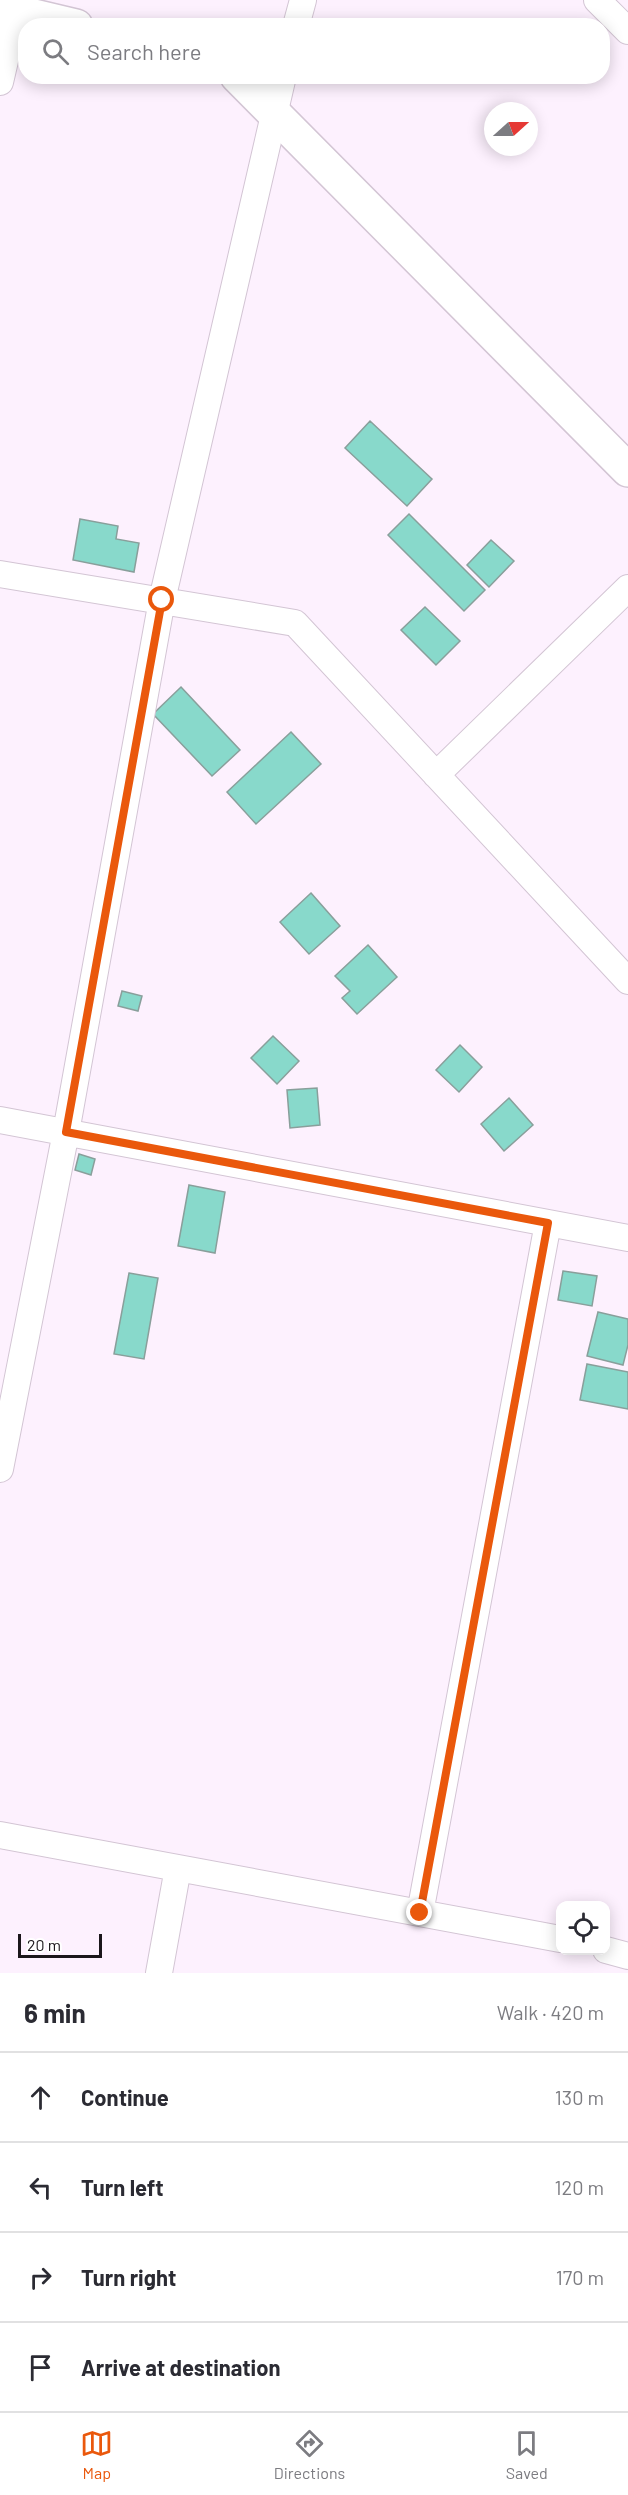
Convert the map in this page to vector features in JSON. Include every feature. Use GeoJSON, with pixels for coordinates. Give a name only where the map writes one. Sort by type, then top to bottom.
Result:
{"type":"FeatureCollection","features":[{"type":"Feature","properties":{"kind":"street"},"geometry":{"type":"LineString","coordinates":[[298,18],[303,0]]}},
{"type":"Feature","properties":{"kind":"street"},"geometry":{"type":"LineString","coordinates":[[597,0],[628,31]]}},
{"type":"Feature","properties":{"kind":"street"},"geometry":{"type":"LineString","coordinates":[[0,82],[12,6],[50,18]]}},
{"type":"Feature","properties":{"kind":"street"},"geometry":{"type":"LineString","coordinates":[[245,84],[628,470]]}},
{"type":"Feature","properties":{"kind":"street"},"geometry":{"type":"LineString","coordinates":[[0,1469],[66,1132],[162,600],[280,84]]}},
{"type":"Feature","properties":{"kind":"street"},"geometry":{"type":"LineString","coordinates":[[0,574],[295,623],[628,981]]}},
{"type":"Feature","properties":{"kind":"street"},"geometry":{"type":"LineString","coordinates":[[436,775],[628,588]]}},
{"type":"Feature","properties":{"kind":"street"},"geometry":{"type":"LineString","coordinates":[[0,1120],[628,1238]]}},
{"type":"Feature","properties":{"kind":"street"},"geometry":{"type":"LineString","coordinates":[[420,1913],[548,1223]]}},
{"type":"Feature","properties":{"kind":"street"},"geometry":{"type":"LineString","coordinates":[[0,1835],[556,1938]]}},
{"type":"Feature","properties":{"kind":"street"},"geometry":{"type":"LineString","coordinates":[[159,1973],[178,1868]]}},
{"type":"Feature","properties":{"kind":"street"},"geometry":{"type":"LineString","coordinates":[[610,1951],[628,1956]]}},
{"type":"Feature","properties":{"kind":"building"},"geometry":{"type":"Polygon","coordinates":[[[370,421],[432,479],[407,506],[345,448],[370,421]]]}},
{"type":"Feature","properties":{"kind":"building"},"geometry":{"type":"Polygon","coordinates":[[[409,514],[485,590],[464,611],[388,535],[409,514]]]}},
{"type":"Feature","properties":{"kind":"building"},"geometry":{"type":"Polygon","coordinates":[[[80,519],[118,526],[116,539],[139,543],[134,572],[73,560],[80,519]]]}},
{"type":"Feature","properties":{"kind":"building"},"geometry":{"type":"Polygon","coordinates":[[[491,540],[514,561],[489,587],[467,565],[491,540]]]}},
{"type":"Feature","properties":{"kind":"building"},"geometry":{"type":"Polygon","coordinates":[[[425,607],[460,641],[436,665],[401,630],[425,607]]]}},
{"type":"Feature","properties":{"kind":"building"},"geometry":{"type":"Polygon","coordinates":[[[181,687],[240,750],[212,776],[153,714],[181,687]]]}},
{"type":"Feature","properties":{"kind":"building"},"geometry":{"type":"Polygon","coordinates":[[[291,732],[321,764],[256,824],[227,792],[291,732]]]}},
{"type":"Feature","properties":{"kind":"building"},"geometry":{"type":"Polygon","coordinates":[[[311,893],[340,926],[309,954],[280,922],[311,893]]]}},
{"type":"Feature","properties":{"kind":"building"},"geometry":{"type":"Polygon","coordinates":[[[368,945],[397,977],[357,1014],[342,998],[350,991],[335,976],[368,945]]]}},
{"type":"Feature","properties":{"kind":"building"},"geometry":{"type":"Polygon","coordinates":[[[122,991],[142,996],[138,1011],[118,1006],[122,991]]]}},
{"type":"Feature","properties":{"kind":"building"},"geometry":{"type":"Polygon","coordinates":[[[273,1036],[299,1061],[277,1084],[251,1058],[273,1036]]]}},
{"type":"Feature","properties":{"kind":"building"},"geometry":{"type":"Polygon","coordinates":[[[460,1045],[482,1067],[459,1092],[436,1070],[460,1045]]]}},
{"type":"Feature","properties":{"kind":"building"},"geometry":{"type":"Polygon","coordinates":[[[317,1088],[320,1125],[290,1128],[287,1090],[317,1088]]]}},
{"type":"Feature","properties":{"kind":"building"},"geometry":{"type":"Polygon","coordinates":[[[509,1098],[533,1125],[504,1151],[481,1124],[509,1098]]]}},
{"type":"Feature","properties":{"kind":"building"},"geometry":{"type":"Polygon","coordinates":[[[79,1154],[95,1159],[91,1175],[75,1170],[79,1154]]]}},
{"type":"Feature","properties":{"kind":"building"},"geometry":{"type":"Polygon","coordinates":[[[189,1185],[225,1192],[215,1253],[178,1246],[189,1185]]]}},
{"type":"Feature","properties":{"kind":"building"},"geometry":{"type":"Polygon","coordinates":[[[563,1271],[597,1276],[592,1306],[558,1300],[563,1271]]]}},
{"type":"Feature","properties":{"kind":"building"},"geometry":{"type":"Polygon","coordinates":[[[129,1273],[158,1278],[144,1359],[114,1354],[129,1273]]]}},
{"type":"Feature","properties":{"kind":"building"},"geometry":{"type":"Polygon","coordinates":[[[598,1312],[628,1319],[628,1345],[623,1365],[587,1356],[598,1312]]]}},
{"type":"Feature","properties":{"kind":"building"},"geometry":{"type":"Polygon","coordinates":[[[587,1364],[628,1372],[628,1409],[580,1400],[587,1364]]]}},
{"type":"Feature","properties":{"kind":"route"},"geometry":{"type":"LineString","coordinates":[[162,600],[66,1132],[548,1223],[420,1913]]}}]}
